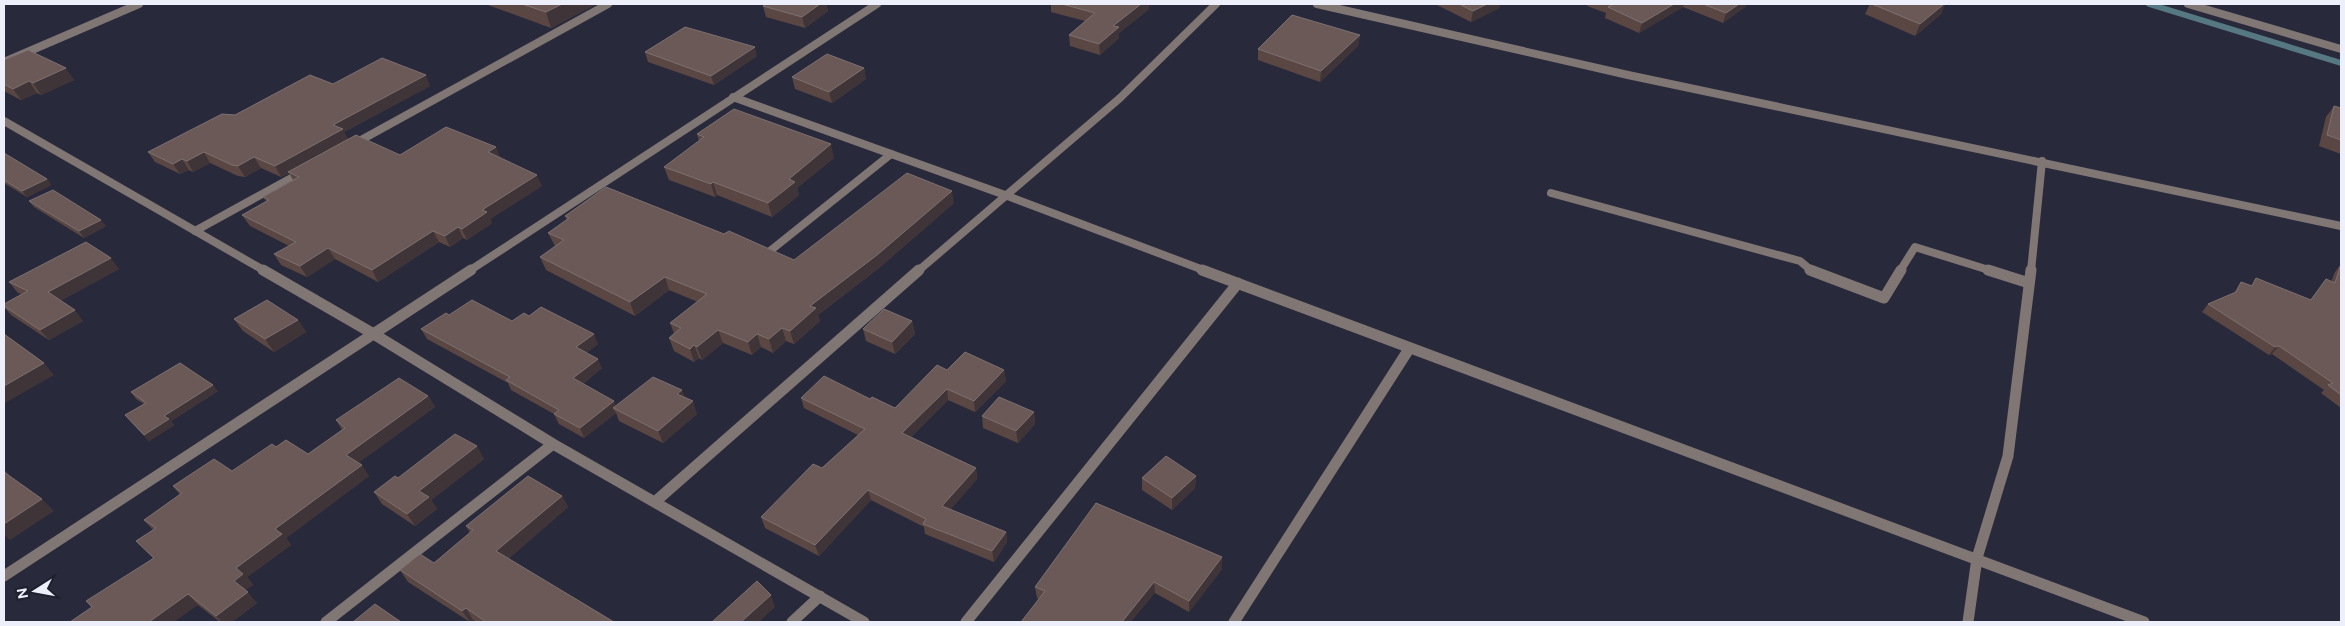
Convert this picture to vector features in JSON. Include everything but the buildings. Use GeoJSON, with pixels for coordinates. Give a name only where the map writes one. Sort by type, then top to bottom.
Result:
{"type":"FeatureCollection","features":[{"type":"Feature","properties":{"kind":"street"},"geometry":{"type":"LineString","coordinates":[[4,62],[139,4]]}},
{"type":"Feature","properties":{"kind":"street"},"geometry":{"type":"LineString","coordinates":[[342,150],[608,4]]}},
{"type":"Feature","properties":{"kind":"street"},"geometry":{"type":"LineString","coordinates":[[4,576],[372,333],[877,4]]}},
{"type":"Feature","properties":{"kind":"street"},"geometry":{"type":"LineString","coordinates":[[656,501],[1005,195],[1120,98],[1216,4]]}},
{"type":"Feature","properties":{"kind":"street"},"geometry":{"type":"LineString","coordinates":[[1317,4],[1334,5],[1638,77],[2042,161],[2341,226]]}},
{"type":"Feature","properties":{"kind":"street"},"geometry":{"type":"LineString","coordinates":[[2188,4],[2341,49]]}},
{"type":"Feature","properties":{"kind":"street"},"geometry":{"type":"LineString","coordinates":[[733,97],[1005,195],[1409,349],[2144,622]]}},
{"type":"Feature","properties":{"kind":"street"},"geometry":{"type":"LineString","coordinates":[[4,121],[372,333],[553,444],[656,501],[864,622]]}},
{"type":"Feature","properties":{"kind":"street"},"geometry":{"type":"LineString","coordinates":[[770,251],[891,154]]}},
{"type":"Feature","properties":{"kind":"street"},"geometry":{"type":"LineString","coordinates":[[1968,622],[1976,558],[2008,456],[2042,161]]}},
{"type":"Feature","properties":{"kind":"street"},"geometry":{"type":"LineString","coordinates":[[195,231],[316,164]]}},
{"type":"Feature","properties":{"kind":"street"},"geometry":{"type":"LineString","coordinates":[[1551,193],[1800,261],[1811,271],[1884,298],[1915,247],[2029,283]]}},
{"type":"Feature","properties":{"kind":"street"},"geometry":{"type":"LineString","coordinates":[[966,622],[1238,283]]}},
{"type":"Feature","properties":{"kind":"street"},"geometry":{"type":"LineString","coordinates":[[1234,622],[1409,349]]}},
{"type":"Feature","properties":{"kind":"street"},"geometry":{"type":"LineString","coordinates":[[326,622],[553,444]]}},
{"type":"Feature","properties":{"kind":"street"},"geometry":{"type":"LineString","coordinates":[[792,622],[820,596]]}},
{"type":"Feature","properties":{"kind":"waterway"},"geometry":{"type":"LineString","coordinates":[[2149,4],[2341,63]]}}]}
